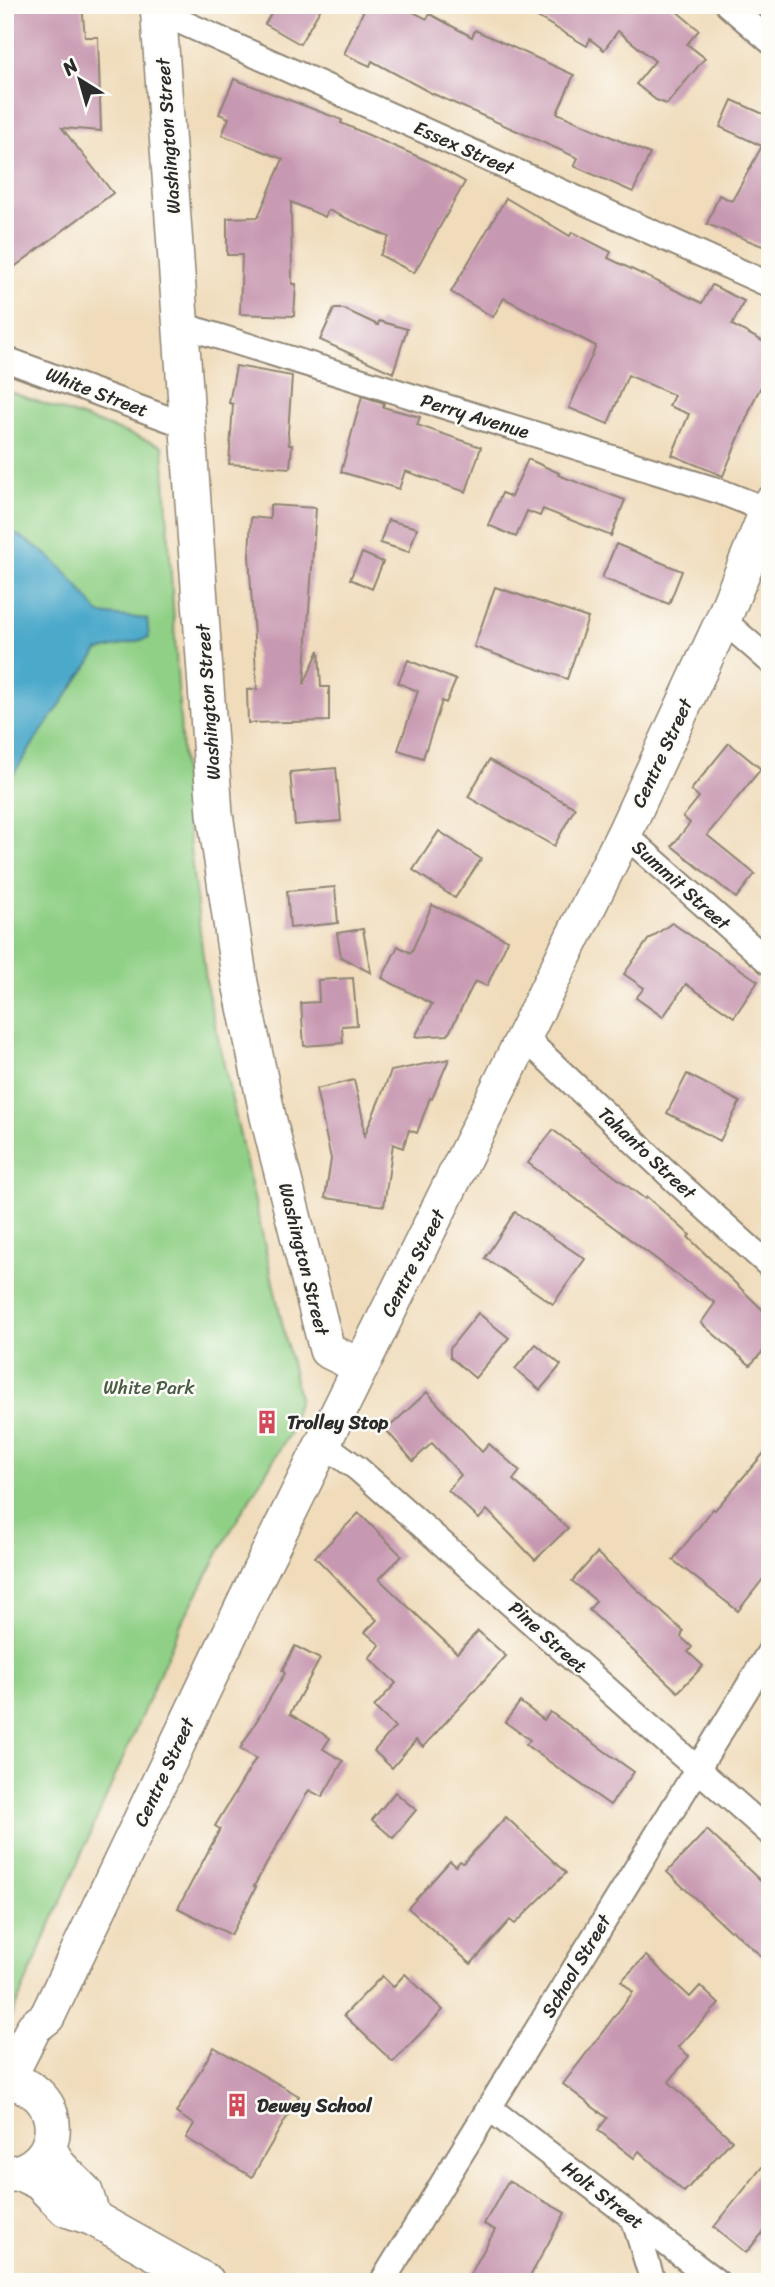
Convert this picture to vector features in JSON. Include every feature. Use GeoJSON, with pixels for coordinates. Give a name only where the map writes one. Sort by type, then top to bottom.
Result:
{"type":"FeatureCollection","features":[{"type":"Feature","properties":{"kind":"street"},"geometry":{"type":"LineString","coordinates":[[728,5],[770,41]]}},
{"type":"Feature","properties":{"kind":"street","name":"Essex Street"},"geometry":{"type":"LineString","coordinates":[[158,9],[770,285]]}},
{"type":"Feature","properties":{"kind":"street","name":"Washington Street"},"geometry":{"type":"LineString","coordinates":[[158,9],[215,814],[240,983],[268,1117],[327,1350],[361,1367]]}},
{"type":"Feature","properties":{"kind":"street","name":"Perry Avenue"},"geometry":{"type":"LineString","coordinates":[[181,325],[769,507]]}},
{"type":"Feature","properties":{"kind":"street","name":"White Street"},"geometry":{"type":"LineString","coordinates":[[5,359],[188,426]]}},
{"type":"Feature","properties":{"kind":"street","name":"Centre Street"},"geometry":{"type":"LineString","coordinates":[[6,2081],[34,2027],[47,2017],[258,1575],[624,834],[723,620],[769,507]]}},
{"type":"Feature","properties":{"kind":"street"},"geometry":{"type":"LineString","coordinates":[[723,620],[770,661]]}},
{"type":"Feature","properties":{"kind":"street","name":"Summit Street"},"geometry":{"type":"LineString","coordinates":[[624,834],[770,963]]}},
{"type":"Feature","properties":{"kind":"street","name":"Tahanto Street"},"geometry":{"type":"LineString","coordinates":[[525,1038],[770,1266]]}},
{"type":"Feature","properties":{"kind":"street","name":"Pine Street"},"geometry":{"type":"LineString","coordinates":[[324,1444],[358,1469],[770,1833]]}},
{"type":"Feature","properties":{"kind":"street","name":"School Street"},"geometry":{"type":"LineString","coordinates":[[382,2282],[770,1651]]}},
{"type":"Feature","properties":{"kind":"street","name":"Centre Street"},"geometry":{"type":"LineString","coordinates":[[41,2097],[37,2080],[53,2029],[47,2017]]}},
{"type":"Feature","properties":{"kind":"street"},"geometry":{"type":"LineString","coordinates":[[6,2081],[31,2088],[48,2108],[52,2122],[48,2148],[31,2168],[13,2174]]}},
{"type":"Feature","properties":{"kind":"street","name":"Holt Street"},"geometry":{"type":"LineString","coordinates":[[489,2108],[717,2282]]}},
{"type":"Feature","properties":{"kind":"street"},"geometry":{"type":"LineString","coordinates":[[48,2148],[59,2166],[85,2192],[93,2218]]}},
{"type":"Feature","properties":{"kind":"street"},"geometry":{"type":"LineString","coordinates":[[13,2174],[39,2182],[66,2209],[93,2218],[207,2282]]}},
{"type":"Feature","properties":{"kind":"street"},"geometry":{"type":"LineString","coordinates":[[634,2220],[653,2282]]}},
{"type":"Feature","properties":{"kind":"green space","name":"White Park"},"geometry":{"type":"Polygon","coordinates":[[[5,390],[163,446],[186,815],[207,989],[299,1398],[290,1432],[230,1532],[181,1624],[5,2031],[5,390]]]}},
{"type":"Feature","properties":{"kind":"water"},"geometry":{"type":"Polygon","coordinates":[[[5,528],[35,546],[58,565],[99,614],[147,619],[149,638],[98,651],[5,787],[5,528]]]}},
{"type":"Feature","properties":{"kind":"building"},"geometry":{"type":"Polygon","coordinates":[[[5,5],[82,5],[85,37],[98,37],[101,131],[62,128],[113,193],[5,274],[5,5]]]}},
{"type":"Feature","properties":{"kind":"building"},"geometry":{"type":"Polygon","coordinates":[[[276,5],[323,5],[300,44],[265,24],[276,5]]]}},
{"type":"Feature","properties":{"kind":"building"},"geometry":{"type":"Polygon","coordinates":[[[366,5],[399,5],[427,19],[430,14],[472,37],[475,30],[574,75],[557,113],[650,154],[633,192],[574,166],[578,158],[429,92],[372,61],[370,66],[344,54],[366,5]]]}},
{"type":"Feature","properties":{"kind":"building"},"geometry":{"type":"Polygon","coordinates":[[[517,5],[669,5],[699,30],[687,44],[705,58],[667,104],[656,100],[636,84],[655,61],[618,31],[604,50],[590,39],[587,46],[517,5]]]}},
{"type":"Feature","properties":{"kind":"building"},"geometry":{"type":"Polygon","coordinates":[[[234,79],[342,120],[341,123],[428,161],[465,182],[414,273],[380,255],[389,237],[328,210],[325,217],[291,202],[292,284],[296,284],[294,316],[240,314],[242,255],[227,255],[227,218],[258,217],[283,159],[222,135],[229,118],[219,114],[234,79]]]}},
{"type":"Feature","properties":{"kind":"building"},"geometry":{"type":"Polygon","coordinates":[[[732,100],[770,117],[770,249],[707,224],[719,195],[732,201],[762,146],[720,127],[732,100]]]}},
{"type":"Feature","properties":{"kind":"building"},"geometry":{"type":"Polygon","coordinates":[[[506,198],[570,236],[572,232],[611,252],[608,258],[702,303],[712,285],[744,301],[732,325],[770,345],[770,370],[755,398],[723,476],[672,455],[689,414],[669,406],[674,395],[628,375],[608,424],[569,408],[596,346],[504,298],[493,317],[451,292],[506,198]]]}},
{"type":"Feature","properties":{"kind":"building"},"geometry":{"type":"Polygon","coordinates":[[[334,309],[344,309],[378,325],[379,321],[407,329],[393,373],[320,340],[334,309]]]}},
{"type":"Feature","properties":{"kind":"building"},"geometry":{"type":"Polygon","coordinates":[[[236,366],[292,376],[288,433],[289,445],[292,445],[290,468],[229,464],[233,404],[229,403],[236,366]]]}},
{"type":"Feature","properties":{"kind":"building"},"geometry":{"type":"Polygon","coordinates":[[[362,396],[384,403],[383,407],[420,417],[417,425],[481,447],[466,492],[405,471],[399,489],[341,472],[362,396]]]}},
{"type":"Feature","properties":{"kind":"building"},"geometry":{"type":"Polygon","coordinates":[[[528,459],[559,473],[558,475],[625,500],[611,536],[543,509],[540,516],[527,511],[516,537],[488,525],[502,493],[511,497],[528,459]]]}},
{"type":"Feature","properties":{"kind":"building"},"geometry":{"type":"Polygon","coordinates":[[[270,505],[316,508],[304,684],[319,650],[321,687],[329,687],[329,721],[248,723],[247,690],[257,689],[249,555],[251,517],[270,519],[270,505]]]}},
{"type":"Feature","properties":{"kind":"building"},"geometry":{"type":"Polygon","coordinates":[[[388,520],[417,528],[409,552],[380,543],[388,520]]]}},
{"type":"Feature","properties":{"kind":"building"},"geometry":{"type":"Polygon","coordinates":[[[616,544],[682,571],[669,604],[602,578],[616,544]]]}},
{"type":"Feature","properties":{"kind":"building"},"geometry":{"type":"Polygon","coordinates":[[[362,553],[383,562],[372,589],[350,579],[362,553]]]}},
{"type":"Feature","properties":{"kind":"building"},"geometry":{"type":"Polygon","coordinates":[[[495,587],[588,618],[567,679],[474,647],[495,587]]]}},
{"type":"Feature","properties":{"kind":"building"},"geometry":{"type":"Polygon","coordinates":[[[408,660],[456,680],[446,703],[442,701],[423,758],[398,750],[418,691],[398,683],[408,660]]]}},
{"type":"Feature","properties":{"kind":"building"},"geometry":{"type":"Polygon","coordinates":[[[729,743],[761,769],[707,835],[755,874],[736,898],[672,846],[690,823],[683,817],[699,797],[691,790],[729,743]]]}},
{"type":"Feature","properties":{"kind":"building"},"geometry":{"type":"Polygon","coordinates":[[[489,760],[575,808],[554,846],[468,797],[489,760]]]}},
{"type":"Feature","properties":{"kind":"building"},"geometry":{"type":"Polygon","coordinates":[[[336,768],[341,821],[295,825],[290,772],[336,768]]]}},
{"type":"Feature","properties":{"kind":"building"},"geometry":{"type":"Polygon","coordinates":[[[439,831],[481,859],[455,898],[413,870],[439,831]]]}},
{"type":"Feature","properties":{"kind":"building"},"geometry":{"type":"Polygon","coordinates":[[[335,887],[338,923],[290,928],[287,891],[335,887]]]}},
{"type":"Feature","properties":{"kind":"building"},"geometry":{"type":"Polygon","coordinates":[[[432,905],[508,940],[487,986],[475,981],[448,1035],[415,1037],[432,1004],[382,978],[398,946],[411,953],[432,905]]]}},
{"type":"Feature","properties":{"kind":"building"},"geometry":{"type":"Polygon","coordinates":[[[672,923],[758,981],[734,1017],[686,984],[663,1017],[636,998],[644,988],[624,974],[648,940],[672,923]]]}},
{"type":"Feature","properties":{"kind":"building"},"geometry":{"type":"Polygon","coordinates":[[[363,929],[371,973],[341,957],[337,933],[363,929]]]}},
{"type":"Feature","properties":{"kind":"building"},"geometry":{"type":"Polygon","coordinates":[[[353,978],[357,1025],[342,1026],[343,1043],[304,1046],[301,1003],[319,1002],[318,980],[353,978]]]}},
{"type":"Feature","properties":{"kind":"building"},"geometry":{"type":"Polygon","coordinates":[[[449,1059],[417,1133],[409,1130],[403,1148],[393,1144],[384,1206],[325,1198],[331,1159],[316,1089],[354,1080],[363,1119],[364,1137],[391,1071],[449,1059]]]}},
{"type":"Feature","properties":{"kind":"building"},"geometry":{"type":"Polygon","coordinates":[[[687,1074],[740,1102],[720,1141],[667,1113],[687,1074]]]}},
{"type":"Feature","properties":{"kind":"building"},"geometry":{"type":"Polygon","coordinates":[[[553,1130],[645,1199],[647,1197],[690,1235],[688,1237],[770,1317],[770,1344],[750,1365],[701,1323],[715,1303],[528,1163],[553,1130]]]}},
{"type":"Feature","properties":{"kind":"building"},"geometry":{"type":"Polygon","coordinates":[[[515,1212],[585,1259],[553,1304],[485,1258],[515,1212]]]}},
{"type":"Feature","properties":{"kind":"building"},"geometry":{"type":"Polygon","coordinates":[[[478,1313],[509,1338],[475,1378],[450,1357],[450,1348],[478,1313]]]}},
{"type":"Feature","properties":{"kind":"building"},"geometry":{"type":"Polygon","coordinates":[[[536,1344],[561,1365],[540,1390],[515,1369],[536,1344]]]}},
{"type":"Feature","properties":{"kind":"building"},"geometry":{"type":"Polygon","coordinates":[[[427,1392],[482,1452],[489,1444],[520,1471],[513,1480],[568,1528],[535,1560],[487,1510],[479,1519],[448,1490],[461,1475],[432,1443],[413,1461],[386,1430],[427,1392]]]}},
{"type":"Feature","properties":{"kind":"building"},"geometry":{"type":"Polygon","coordinates":[[[770,1446],[770,1570],[738,1611],[673,1560],[713,1509],[715,1510],[770,1446]]]}},
{"type":"Feature","properties":{"kind":"building"},"geometry":{"type":"Polygon","coordinates":[[[359,1513],[402,1556],[379,1579],[457,1653],[478,1631],[506,1656],[423,1747],[416,1740],[392,1768],[374,1751],[395,1727],[374,1707],[396,1683],[369,1658],[380,1645],[365,1632],[377,1620],[315,1557],[359,1513]]]}},
{"type":"Feature","properties":{"kind":"building"},"geometry":{"type":"Polygon","coordinates":[[[597,1553],[683,1631],[681,1637],[692,1647],[688,1652],[703,1666],[678,1692],[589,1610],[596,1601],[572,1581],[597,1553]]]}},
{"type":"Feature","properties":{"kind":"building"},"geometry":{"type":"Polygon","coordinates":[[[295,1646],[320,1659],[290,1714],[330,1738],[323,1749],[343,1761],[322,1797],[309,1790],[254,1886],[256,1887],[231,1935],[178,1908],[220,1829],[215,1826],[256,1758],[240,1749],[285,1673],[282,1671],[295,1646]]]}},
{"type":"Feature","properties":{"kind":"building"},"geometry":{"type":"Polygon","coordinates":[[[520,1702],[544,1720],[550,1712],[634,1772],[610,1805],[526,1745],[530,1740],[505,1722],[520,1702]]]}},
{"type":"Feature","properties":{"kind":"building"},"geometry":{"type":"Polygon","coordinates":[[[395,1792],[416,1810],[393,1838],[372,1820],[395,1792]]]}},
{"type":"Feature","properties":{"kind":"building"},"geometry":{"type":"Polygon","coordinates":[[[506,1817],[566,1873],[515,1924],[510,1920],[471,1964],[408,1908],[450,1861],[456,1866],[460,1861],[463,1863],[506,1817]]]}},
{"type":"Feature","properties":{"kind":"building"},"geometry":{"type":"Polygon","coordinates":[[[707,1830],[770,1890],[770,1964],[667,1872],[707,1830]]]}},
{"type":"Feature","properties":{"kind":"building"},"geometry":{"type":"Polygon","coordinates":[[[646,1956],[690,1997],[700,1986],[719,2004],[678,2047],[689,2056],[669,2082],[732,2140],[684,2192],[639,2151],[634,2158],[598,2130],[607,2118],[563,2084],[633,1992],[621,1981],[646,1956]]]}},
{"type":"Feature","properties":{"kind":"building"},"geometry":{"type":"Polygon","coordinates":[[[405,1974],[443,2010],[393,2062],[344,2015],[382,1976],[393,1987],[405,1974]]]}},
{"type":"Feature","properties":{"kind":"building","name":"Dewey School"},"geometry":{"type":"Polygon","coordinates":[[[214,2047],[299,2096],[252,2177],[186,2138],[194,2124],[176,2113],[214,2047]]]}},
{"type":"Feature","properties":{"kind":"building"},"geometry":{"type":"Polygon","coordinates":[[[770,2157],[770,2224],[746,2253],[714,2227],[770,2157]]]}},
{"type":"Feature","properties":{"kind":"building"},"geometry":{"type":"Polygon","coordinates":[[[508,2181],[565,2213],[527,2282],[466,2282],[495,2230],[484,2224],[508,2181]]]}},
{"type":"Feature","properties":{"kind":"place","name":"Trolley Stop"},"geometry":{"type":"Point","coordinates":[267,1422]}},
{"type":"Feature","properties":{"kind":"place","name":"Dewey School"},"geometry":{"type":"Point","coordinates":[237,2105]}}]}
